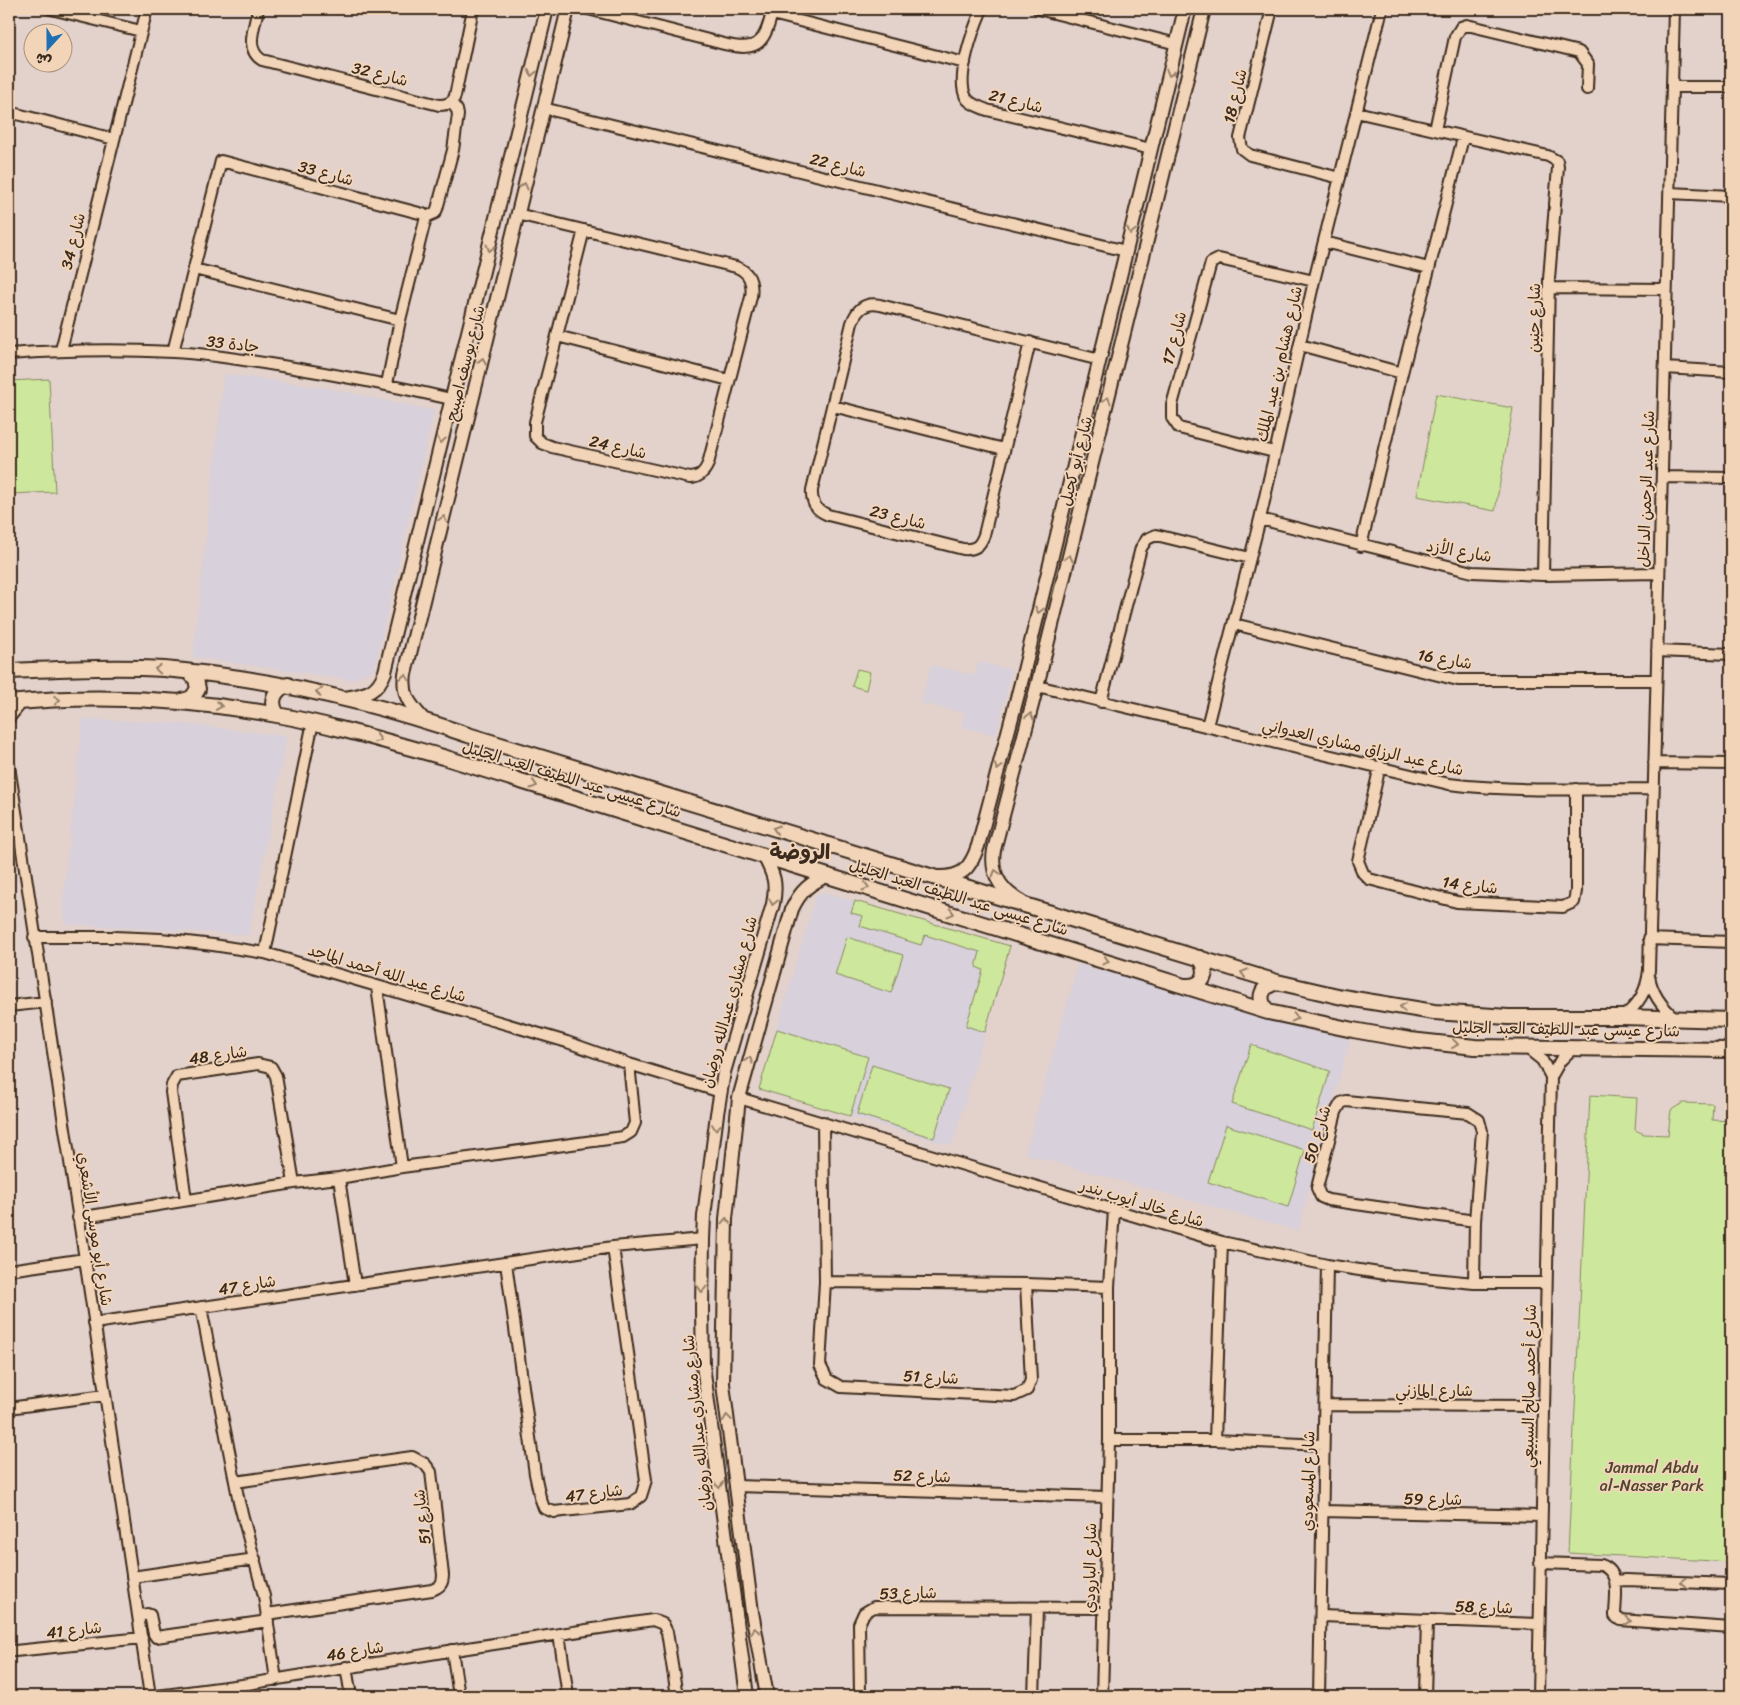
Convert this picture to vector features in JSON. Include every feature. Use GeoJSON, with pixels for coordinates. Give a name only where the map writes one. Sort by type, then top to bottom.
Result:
{"type":"FeatureCollection","features":[{"type":"Feature","properties":{"kind":"main road","name":"شارع عيسى عبد اللطيف العبد الجليل"},"geometry":{"type":"LineString","coordinates":[[9,672],[137,668],[189,672],[235,676],[288,685],[345,698],[423,719],[468,735],[1277,982],[1342,997],[1434,1012],[1508,1018],[1622,1017],[1731,1020]]}},
{"type":"Feature","properties":{"kind":"main road"},"geometry":{"type":"LineString","coordinates":[[182,701],[192,698],[198,690],[196,679],[189,672]]}},
{"type":"Feature","properties":{"kind":"main road"},"geometry":{"type":"LineString","coordinates":[[277,714],[274,710],[273,699],[278,690],[288,685]]}},
{"type":"Feature","properties":{"kind":"main road","name":"شارع عيسى عبد اللطيف العبد الجليل"},"geometry":{"type":"LineString","coordinates":[[15,703],[77,698],[141,698],[182,701],[277,714],[313,722],[443,757],[1268,1012],[1334,1027],[1410,1040],[1475,1047],[1731,1050]]}},
{"type":"Feature","properties":{"kind":"main road"},"geometry":{"type":"LineString","coordinates":[[1186,986],[1200,984],[1204,978],[1205,964],[1200,958]]}},
{"type":"Feature","properties":{"kind":"main road"},"geometry":{"type":"LineString","coordinates":[[1268,1012],[1263,1006],[1261,998],[1263,990],[1277,982]]}},
{"type":"Feature","properties":{"kind":"street"},"geometry":{"type":"LineString","coordinates":[[51,9],[141,32]]}},
{"type":"Feature","properties":{"kind":"street","name":"شارع 34"},"geometry":{"type":"LineString","coordinates":[[61,350],[147,9]]}},
{"type":"Feature","properties":{"kind":"street","name":"شارع 32"},"geometry":{"type":"LineString","coordinates":[[258,9],[251,44],[255,55],[262,60],[439,105],[451,102]]}},
{"type":"Feature","properties":{"kind":"street"},"geometry":{"type":"LineString","coordinates":[[387,384],[400,320],[426,217],[437,209],[453,150],[458,115],[451,102],[455,96],[473,9]]}},
{"type":"Feature","properties":{"kind":"street","name":"شارع يوسف اصبيح"},"geometry":{"type":"LineString","coordinates":[[345,698],[366,694],[376,688],[381,682],[403,602],[450,399],[494,232],[547,9]]}},
{"type":"Feature","properties":{"kind":"street","name":"شارع يوسف اصبيح"},"geometry":{"type":"LineString","coordinates":[[423,719],[410,704],[403,686],[568,9]]}},
{"type":"Feature","properties":{"kind":"street"},"geometry":{"type":"LineString","coordinates":[[588,9],[739,47],[753,46],[759,43],[765,34],[773,12],[965,63]]}},
{"type":"Feature","properties":{"kind":"street","name":"شارع 21"},"geometry":{"type":"LineString","coordinates":[[982,9],[965,63],[964,90],[968,99],[977,106],[1151,149]]}},
{"type":"Feature","properties":{"kind":"street"},"geometry":{"type":"LineString","coordinates":[[1038,9],[1177,44]]}},
{"type":"Feature","properties":{"kind":"street","name":"شارع أبو كحيل"},"geometry":{"type":"LineString","coordinates":[[932,877],[954,876],[963,871],[972,860],[980,837],[1022,679],[1185,9]]}},
{"type":"Feature","properties":{"kind":"street","name":"شارع أبو كحيل"},"geometry":{"type":"LineString","coordinates":[[1029,906],[1011,895],[998,881],[993,863],[996,842],[1037,686],[1204,9]]}},
{"type":"Feature","properties":{"kind":"street","name":"شارع 18"},"geometry":{"type":"LineString","coordinates":[[1272,9],[1240,138],[1242,149],[1250,155],[1340,178]]}},
{"type":"Feature","properties":{"kind":"street","name":"شارع هشام بن عبد الملك"},"geometry":{"type":"LineString","coordinates":[[1208,726],[1260,520],[1314,281],[1382,9]]}},
{"type":"Feature","properties":{"kind":"street","name":"شارع عبد الرحمن الداخل"},"geometry":{"type":"LineString","coordinates":[[1674,9],[1652,789],[1649,970],[1652,988],[1656,997],[1675,1018]]}},
{"type":"Feature","properties":{"kind":"street"},"geometry":{"type":"LineString","coordinates":[[1435,130],[1455,37],[1461,27],[1467,24],[1579,52],[1588,64],[1587,89]]}},
{"type":"Feature","properties":{"kind":"street"},"geometry":{"type":"LineString","coordinates":[[544,26],[546,30],[554,34],[562,31]]}},
{"type":"Feature","properties":{"kind":"street"},"geometry":{"type":"LineString","coordinates":[[537,51],[541,47],[551,47],[556,55]]}},
{"type":"Feature","properties":{"kind":"street"},"geometry":{"type":"LineString","coordinates":[[1673,88],[1731,87]]}},
{"type":"Feature","properties":{"kind":"street","name":"شارع 22"},"geometry":{"type":"LineString","coordinates":[[543,108],[1126,250]]}},
{"type":"Feature","properties":{"kind":"street"},"geometry":{"type":"LineString","coordinates":[[9,112],[114,140]]}},
{"type":"Feature","properties":{"kind":"street","name":"شارع حنين"},"geometry":{"type":"LineString","coordinates":[[1356,112],[1548,156],[1557,160],[1549,288],[1543,575]]}},
{"type":"Feature","properties":{"kind":"street"},"geometry":{"type":"LineString","coordinates":[[1361,546],[1402,373],[1463,138]]}},
{"type":"Feature","properties":{"kind":"street","name":"شارع 33"},"geometry":{"type":"LineString","coordinates":[[173,352],[221,161],[423,214],[426,217]]}},
{"type":"Feature","properties":{"kind":"street"},"geometry":{"type":"LineString","coordinates":[[1144,178],[1150,185],[1161,183]]}},
{"type":"Feature","properties":{"kind":"street"},"geometry":{"type":"LineString","coordinates":[[1670,193],[1731,196]]}},
{"type":"Feature","properties":{"kind":"street"},"geometry":{"type":"LineString","coordinates":[[1138,201],[1142,198],[1150,197],[1155,205]]}},
{"type":"Feature","properties":{"kind":"street","name":"شارع 24"},"geometry":{"type":"LineString","coordinates":[[517,214],[584,230],[736,267],[746,272],[751,280],[752,290],[708,464],[698,477],[690,478],[552,447],[536,438],[534,430],[584,230]]}},
{"type":"Feature","properties":{"kind":"street"},"geometry":{"type":"LineString","coordinates":[[1324,242],[1429,268]]}},
{"type":"Feature","properties":{"kind":"street","name":"شارع 17"},"geometry":{"type":"LineString","coordinates":[[1274,452],[1179,428],[1172,418],[1172,405],[1211,263],[1219,259],[1314,281]]}},
{"type":"Feature","properties":{"kind":"street"},"geometry":{"type":"LineString","coordinates":[[194,269],[400,320]]}},
{"type":"Feature","properties":{"kind":"street"},"geometry":{"type":"LineString","coordinates":[[1549,288],[1666,290]]}},
{"type":"Feature","properties":{"kind":"street","name":"شارع 23"},"geometry":{"type":"LineString","coordinates":[[1030,342],[983,540],[975,549],[963,550],[828,515],[816,508],[812,501],[812,490],[853,320],[858,311],[868,304],[880,305],[1030,342],[1100,360]]}},
{"type":"Feature","properties":{"kind":"street"},"geometry":{"type":"LineString","coordinates":[[557,336],[729,380]]}},
{"type":"Feature","properties":{"kind":"street"},"geometry":{"type":"LineString","coordinates":[[1300,345],[1402,373]]}},
{"type":"Feature","properties":{"kind":"street","name":"جادة 33"},"geometry":{"type":"LineString","coordinates":[[9,354],[61,350],[173,352],[249,361],[387,384],[450,399]]}},
{"type":"Feature","properties":{"kind":"street"},"geometry":{"type":"LineString","coordinates":[[1665,368],[1731,372]]}},
{"type":"Feature","properties":{"kind":"street"},"geometry":{"type":"LineString","coordinates":[[833,406],[1004,449]]}},
{"type":"Feature","properties":{"kind":"street"},"geometry":{"type":"LineString","coordinates":[[1076,460],[1080,466],[1084,467],[1092,464]]}},
{"type":"Feature","properties":{"kind":"street"},"geometry":{"type":"LineString","coordinates":[[1662,477],[1731,478]]}},
{"type":"Feature","properties":{"kind":"street"},"geometry":{"type":"LineString","coordinates":[[1070,483],[1077,480],[1084,483],[1086,487]]}},
{"type":"Feature","properties":{"kind":"street","name":"شارع الأزد"},"geometry":{"type":"LineString","coordinates":[[1260,520],[1472,572],[1543,575],[1659,573]]}},
{"type":"Feature","properties":{"kind":"street"},"geometry":{"type":"LineString","coordinates":[[1101,702],[1141,548],[1147,539],[1156,535],[1250,558]]}},
{"type":"Feature","properties":{"kind":"street"},"geometry":{"type":"LineString","coordinates":[[409,574],[411,579],[419,584],[428,579]]}},
{"type":"Feature","properties":{"kind":"street"},"geometry":{"type":"LineString","coordinates":[[403,602],[413,596],[420,600],[422,604]]}},
{"type":"Feature","properties":{"kind":"street","name":"شارع 16"},"geometry":{"type":"LineString","coordinates":[[1234,624],[1458,680],[1655,680]]}},
{"type":"Feature","properties":{"kind":"street"},"geometry":{"type":"LineString","coordinates":[[1657,651],[1731,654]]}},
{"type":"Feature","properties":{"kind":"street","name":"شارع عبد الرزاق مشاري العدواني"},"geometry":{"type":"LineString","coordinates":[[1037,686],[1380,766],[1449,784],[1473,787],[1652,789]]}},
{"type":"Feature","properties":{"kind":"street"},"geometry":{"type":"LineString","coordinates":[[9,718],[15,703]]}},
{"type":"Feature","properties":{"kind":"street"},"geometry":{"type":"LineString","coordinates":[[266,953],[313,722]]}},
{"type":"Feature","properties":{"kind":"street"},"geometry":{"type":"LineString","coordinates":[[1654,763],[1731,764]]}},
{"type":"Feature","properties":{"kind":"street","name":"شارع أبو موسى الأشعري"},"geometry":{"type":"LineString","coordinates":[[9,766],[11,796],[46,1002],[150,1696]]}},
{"type":"Feature","properties":{"kind":"street","name":"شارع 14"},"geometry":{"type":"LineString","coordinates":[[1380,766],[1358,861],[1363,873],[1369,879],[1457,902],[1564,908],[1574,902],[1576,891],[1576,789]]}},
{"type":"Feature","properties":{"kind":"street"},"geometry":{"type":"LineString","coordinates":[[980,837],[987,843],[996,842]]}},
{"type":"Feature","properties":{"kind":"street","name":"شارع مشاري عبدالله روضان"},"geometry":{"type":"LineString","coordinates":[[748,1696],[704,1365],[702,1337],[703,1239],[704,1216],[724,1072],[750,986],[776,889],[774,876],[764,856]]}},
{"type":"Feature","properties":{"kind":"street","name":"شارع مشاري عبدالله روضان"},"geometry":{"type":"LineString","coordinates":[[766,1696],[752,1612],[722,1384],[726,1220],[739,1098],[792,909],[806,887],[828,875]]}},
{"type":"Feature","properties":{"kind":"street","name":"شارع عبد الله أحمد الماجد"},"geometry":{"type":"LineString","coordinates":[[34,937],[114,937],[161,940],[266,953],[567,1042],[629,1064],[721,1092]]}},
{"type":"Feature","properties":{"kind":"street"},"geometry":{"type":"LineString","coordinates":[[1649,939],[1731,942]]}},
{"type":"Feature","properties":{"kind":"street","name":"شارع عبد الرحمن الداخل"},"geometry":{"type":"LineString","coordinates":[[1622,1017],[1642,997],[1646,988],[1649,970]]}},
{"type":"Feature","properties":{"kind":"street"},"geometry":{"type":"LineString","coordinates":[[750,986],[758,981],[762,981],[769,990]]}},
{"type":"Feature","properties":{"kind":"street"},"geometry":{"type":"LineString","coordinates":[[377,987],[402,1167]]}},
{"type":"Feature","properties":{"kind":"street"},"geometry":{"type":"LineString","coordinates":[[9,1006],[46,1002]]}},
{"type":"Feature","properties":{"kind":"street"},"geometry":{"type":"LineString","coordinates":[[1527,1048],[1542,1060],[1551,1077]]}},
{"type":"Feature","properties":{"kind":"street"},"geometry":{"type":"LineString","coordinates":[[1551,1077],[1560,1061],[1574,1048]]}},
{"type":"Feature","properties":{"kind":"street","name":"شارع 48"},"geometry":{"type":"LineString","coordinates":[[186,1200],[171,1092],[177,1076],[258,1064],[271,1068],[276,1076],[294,1183]]}},
{"type":"Feature","properties":{"kind":"street"},"geometry":{"type":"LineString","coordinates":[[78,1218],[294,1183],[623,1137],[631,1132],[635,1123],[629,1064]]}},
{"type":"Feature","properties":{"kind":"street","name":"شارع أحمد صالح السبيعي"},"geometry":{"type":"LineString","coordinates":[[1538,1696],[1551,1077]]}},
{"type":"Feature","properties":{"kind":"street","name":"شارع خالد أيوب بندر"},"geometry":{"type":"LineString","coordinates":[[739,1098],[1222,1242],[1327,1265],[1392,1275],[1474,1282],[1546,1283]]}},
{"type":"Feature","properties":{"kind":"street","name":"شارع 50"},"geometry":{"type":"LineString","coordinates":[[1474,1282],[1482,1131],[1479,1120],[1468,1113],[1346,1101],[1341,1103],[1336,1112],[1317,1188],[1321,1197],[1328,1200],[1476,1221]]}},
{"type":"Feature","properties":{"kind":"street","name":"شارع 51"},"geometry":{"type":"LineString","coordinates":[[822,1122],[824,1282],[820,1365],[827,1379],[841,1386],[1014,1396],[1027,1390],[1031,1380],[1026,1284]]}},
{"type":"Feature","properties":{"kind":"street"},"geometry":{"type":"LineString","coordinates":[[338,1178],[355,1286]]}},
{"type":"Feature","properties":{"kind":"street","name":"شارع البارودي"},"geometry":{"type":"LineString","coordinates":[[1102,1696],[1109,1440],[1109,1287],[1114,1210]]}},
{"type":"Feature","properties":{"kind":"street","name":"شارع 47"},"geometry":{"type":"LineString","coordinates":[[94,1322],[355,1286],[613,1247],[703,1239]]}},
{"type":"Feature","properties":{"kind":"street"},"geometry":{"type":"LineString","coordinates":[[1216,1440],[1222,1242]]}},
{"type":"Feature","properties":{"kind":"street","name":"شارع 47"},"geometry":{"type":"LineString","coordinates":[[506,1263],[535,1474],[544,1508],[554,1512],[630,1504],[641,1496],[646,1480],[613,1247]]}},
{"type":"Feature","properties":{"kind":"street"},"geometry":{"type":"LineString","coordinates":[[9,1270],[85,1259]]}},
{"type":"Feature","properties":{"kind":"street","name":"شارع المسعودي"},"geometry":{"type":"LineString","coordinates":[[1319,1696],[1327,1265]]}},
{"type":"Feature","properties":{"kind":"street"},"geometry":{"type":"LineString","coordinates":[[824,1282],[1026,1284],[1109,1287]]}},
{"type":"Feature","properties":{"kind":"street","name":"شارع 47"},"geometry":{"type":"LineString","coordinates":[[201,1307],[235,1482],[268,1618],[276,1680]]}},
{"type":"Feature","properties":{"kind":"street"},"geometry":{"type":"LineString","coordinates":[[702,1310],[703,1315],[707,1319],[712,1320],[718,1319],[724,1311]]}},
{"type":"Feature","properties":{"kind":"street"},"geometry":{"type":"LineString","coordinates":[[702,1337],[711,1332],[716,1332],[724,1339]]}},
{"type":"Feature","properties":{"kind":"street"},"geometry":{"type":"LineString","coordinates":[[9,1408],[105,1394]]}},
{"type":"Feature","properties":{"kind":"street","name":"شارع المازني"},"geometry":{"type":"LineString","coordinates":[[1325,1405],[1544,1406]]}},
{"type":"Feature","properties":{"kind":"street"},"geometry":{"type":"LineString","coordinates":[[1109,1440],[1216,1440],[1323,1445]]}},
{"type":"Feature","properties":{"kind":"street","name":"شارع 51"},"geometry":{"type":"LineString","coordinates":[[235,1482],[412,1457],[425,1464],[431,1472],[444,1575],[440,1587],[432,1590],[268,1618]]}},
{"type":"Feature","properties":{"kind":"street","name":"شارع 52"},"geometry":{"type":"LineString","coordinates":[[736,1486],[1107,1497]]}},
{"type":"Feature","properties":{"kind":"street","name":"شارع 59"},"geometry":{"type":"LineString","coordinates":[[1323,1511],[1541,1516]]}},
{"type":"Feature","properties":{"kind":"street"},"geometry":{"type":"LineString","coordinates":[[132,1576],[254,1559]]}},
{"type":"Feature","properties":{"kind":"street"},"geometry":{"type":"LineString","coordinates":[[1540,1563],[1601,1565],[1612,1571],[1616,1581],[1615,1616],[1620,1620],[1731,1628]]}},
{"type":"Feature","properties":{"kind":"street"},"geometry":{"type":"LineString","coordinates":[[1616,1581],[1731,1584]]}},
{"type":"Feature","properties":{"kind":"street","name":"شارع 53"},"geometry":{"type":"LineString","coordinates":[[860,1696],[859,1624],[864,1613],[874,1607],[1105,1608]]}},
{"type":"Feature","properties":{"kind":"street"},"geometry":{"type":"LineString","coordinates":[[1034,1696],[1037,1609]]}},
{"type":"Feature","properties":{"kind":"street"},"geometry":{"type":"LineString","coordinates":[[138,1616],[150,1615],[156,1637],[268,1618]]}},
{"type":"Feature","properties":{"kind":"street","name":"شارع 58"},"geometry":{"type":"LineString","coordinates":[[1321,1616],[1539,1624]]}},
{"type":"Feature","properties":{"kind":"street","name":"شارع 46"},"geometry":{"type":"LineString","coordinates":[[157,1696],[276,1680],[452,1650],[653,1620],[663,1624],[667,1632],[677,1696]]}},
{"type":"Feature","properties":{"kind":"street"},"geometry":{"type":"LineString","coordinates":[[1425,1696],[1427,1620]]}},
{"type":"Feature","properties":{"kind":"street"},"geometry":{"type":"LineString","coordinates":[[559,1634],[568,1696]]}},
{"type":"Feature","properties":{"kind":"street","name":"شارع 41"},"geometry":{"type":"LineString","coordinates":[[9,1650],[15,1651],[142,1638]]}},
{"type":"Feature","properties":{"kind":"street"},"geometry":{"type":"LineString","coordinates":[[452,1650],[459,1696]]}},
{"type":"Feature","properties":{"kind":"street"},"geometry":{"type":"LineString","coordinates":[[743,1666],[753,1669],[758,1668],[761,1664]]}},
{"type":"Feature","properties":{"kind":"street"},"geometry":{"type":"LineString","coordinates":[[346,1667],[351,1696]]}},
{"type":"Feature","properties":{"kind":"street"},"geometry":{"type":"LineString","coordinates":[[242,1685],[244,1696]]}},
{"type":"Feature","properties":{"kind":"street"},"geometry":{"type":"LineString","coordinates":[[748,1696],[754,1689],[760,1690],[766,1696]]}},
{"type":"Feature","properties":{"kind":"shaded area"},"geometry":{"type":"Polygon","coordinates":[[[224,374],[328,388],[434,411],[374,670],[351,680],[193,657],[224,374]]]}},
{"type":"Feature","properties":{"kind":"shaded area"},"geometry":{"type":"Polygon","coordinates":[[[979,662],[1012,670],[996,735],[961,727],[965,713],[921,703],[931,665],[974,675],[979,662]]]}},
{"type":"Feature","properties":{"kind":"shaded area"},"geometry":{"type":"Polygon","coordinates":[[[83,719],[177,723],[287,736],[249,935],[65,924],[63,900],[83,719]]]}},
{"type":"Feature","properties":{"kind":"shaded area"},"geometry":{"type":"Polygon","coordinates":[[[823,892],[1010,946],[952,1146],[759,1089],[816,895],[823,892]]]}},
{"type":"Feature","properties":{"kind":"shaded area"},"geometry":{"type":"Polygon","coordinates":[[[1078,964],[1350,1039],[1298,1231],[1025,1154],[1078,964]]]}},
{"type":"Feature","properties":{"kind":"green space"},"geometry":{"type":"Polygon","coordinates":[[[49,379],[55,492],[9,494],[9,381],[49,379]]]}},
{"type":"Feature","properties":{"kind":"green space"},"geometry":{"type":"Polygon","coordinates":[[[1436,394],[1513,408],[1495,511],[1417,496],[1436,394]]]}},
{"type":"Feature","properties":{"kind":"green space"},"geometry":{"type":"Polygon","coordinates":[[[857,669],[870,672],[866,690],[852,686],[857,669]]]}},
{"type":"Feature","properties":{"kind":"green space"},"geometry":{"type":"Polygon","coordinates":[[[855,901],[1010,946],[985,1032],[966,1026],[983,970],[976,967],[980,952],[925,935],[921,945],[860,926],[863,916],[851,913],[855,901]]]}},
{"type":"Feature","properties":{"kind":"green space"},"geometry":{"type":"Polygon","coordinates":[[[847,937],[903,955],[891,993],[835,975],[847,937]]]}},
{"type":"Feature","properties":{"kind":"green space"},"geometry":{"type":"Polygon","coordinates":[[[777,1029],[868,1057],[850,1116],[759,1089],[777,1029]]]}},
{"type":"Feature","properties":{"kind":"green space"},"geometry":{"type":"Polygon","coordinates":[[[1251,1045],[1330,1071],[1312,1130],[1232,1104],[1251,1045]]]}},
{"type":"Feature","properties":{"kind":"green space"},"geometry":{"type":"Polygon","coordinates":[[[872,1065],[949,1089],[934,1138],[857,1114],[872,1065]]]}},
{"type":"Feature","properties":{"kind":"green space","name":"Jammal Abdu al-Nasser Park"},"geometry":{"type":"Polygon","coordinates":[[[1590,1095],[1637,1098],[1635,1130],[1644,1134],[1668,1135],[1671,1110],[1683,1103],[1713,1104],[1712,1120],[1731,1121],[1731,1562],[1568,1553],[1590,1095]]]}},
{"type":"Feature","properties":{"kind":"green space"},"geometry":{"type":"Polygon","coordinates":[[[1226,1125],[1305,1150],[1288,1207],[1208,1182],[1226,1125]]]}},
{"type":"Feature","properties":{"kind":"district","name":"الروضة"},"geometry":{"type":"Point","coordinates":[800,852]}}]}
